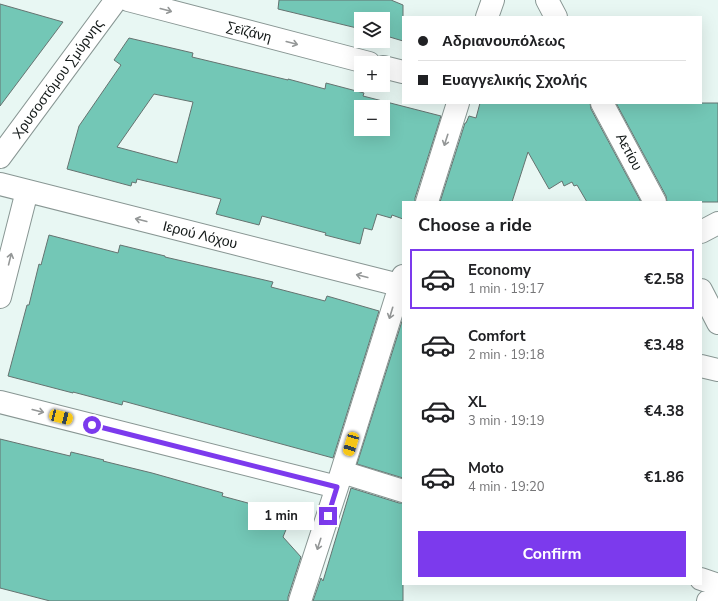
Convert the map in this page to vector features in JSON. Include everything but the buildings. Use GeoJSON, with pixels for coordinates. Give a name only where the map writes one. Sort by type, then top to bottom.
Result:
{"type":"FeatureCollection","features":[{"type":"Feature","properties":{"kind":"street","name":"Χρυσοστόμου Σμύρνης"},"geometry":{"type":"LineString","coordinates":[[0,158],[116,0]]}},
{"type":"Feature","properties":{"kind":"street","name":"Σεϊζάνη"},"geometry":{"type":"LineString","coordinates":[[128,0],[354,59]]}},
{"type":"Feature","properties":{"kind":"street"},"geometry":{"type":"LineString","coordinates":[[487,16],[493,0]]}},
{"type":"Feature","properties":{"kind":"street"},"geometry":{"type":"LineString","coordinates":[[547,0],[555,16]]}},
{"type":"Feature","properties":{"kind":"street"},"geometry":{"type":"LineString","coordinates":[[390,69],[402,72]]}},
{"type":"Feature","properties":{"kind":"street"},"geometry":{"type":"LineString","coordinates":[[427,201],[458,104]]}},
{"type":"Feature","properties":{"kind":"street","name":"Αετίου"},"geometry":{"type":"LineString","coordinates":[[603,104],[654,201]]}},
{"type":"Feature","properties":{"kind":"street","name":"Ιερού Λόχου"},"geometry":{"type":"LineString","coordinates":[[0,184],[402,283]]}},
{"type":"Feature","properties":{"kind":"street"},"geometry":{"type":"LineString","coordinates":[[0,297],[27,191]]}},
{"type":"Feature","properties":{"kind":"street"},"geometry":{"type":"LineString","coordinates":[[702,231],[718,223]]}},
{"type":"Feature","properties":{"kind":"street"},"geometry":{"type":"LineString","coordinates":[[300,601],[402,283]]}},
{"type":"Feature","properties":{"kind":"street"},"geometry":{"type":"LineString","coordinates":[[702,292],[718,323]]}},
{"type":"Feature","properties":{"kind":"street"},"geometry":{"type":"LineString","coordinates":[[702,366],[718,370]]}},
{"type":"Feature","properties":{"kind":"street"},"geometry":{"type":"LineString","coordinates":[[0,402],[340,480],[402,491]]}},
{"type":"Feature","properties":{"kind":"street"},"geometry":{"type":"LineString","coordinates":[[702,580],[718,584]]}},
{"type":"Feature","properties":{"kind":"street"},"geometry":{"type":"LineString","coordinates":[[708,601],[718,593]]}},
{"type":"Feature","properties":{"kind":"route"},"geometry":{"type":"LineString","coordinates":[[92,425],[337,487],[328,516]]}}]}
